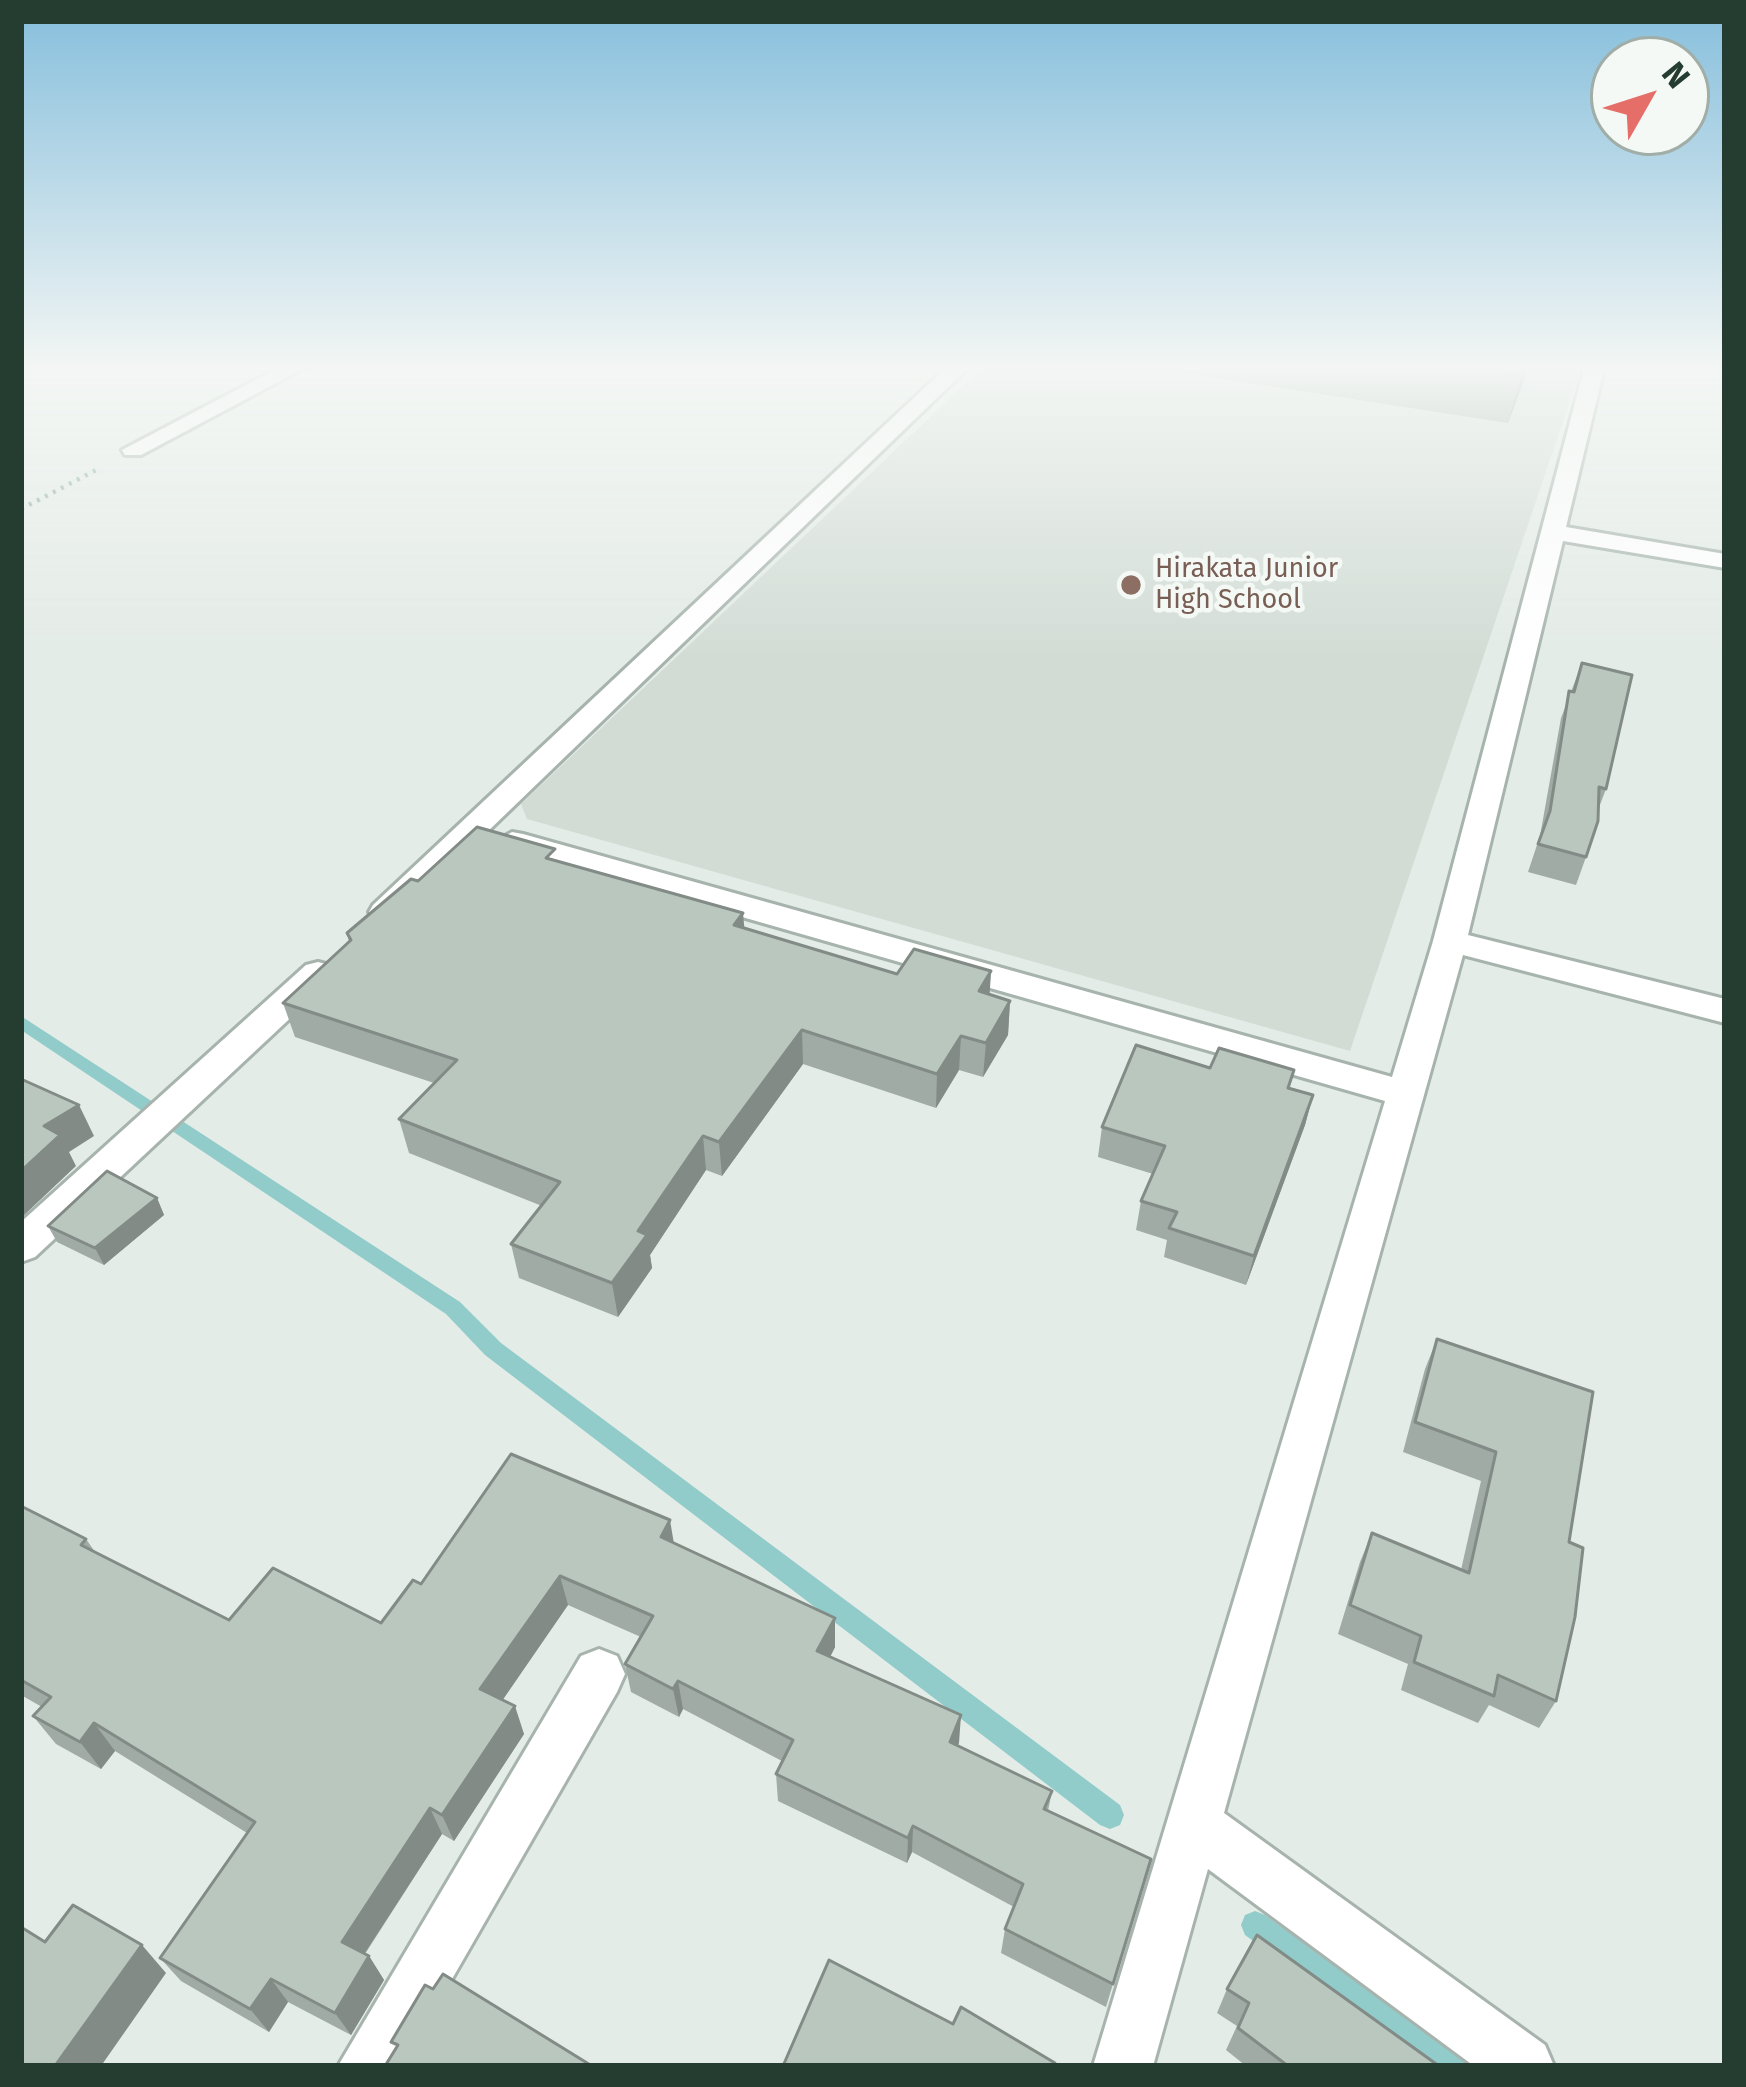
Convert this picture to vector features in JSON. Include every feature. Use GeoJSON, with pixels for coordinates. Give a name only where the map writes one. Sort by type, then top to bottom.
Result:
{"type":"FeatureCollection","features":[{"type":"Feature","properties":{"kind":"street"},"geometry":{"type":"LineString","coordinates":[[21,1246],[474,830],[859,462]]}},
{"type":"Feature","properties":{"kind":"street"},"geometry":{"type":"LineString","coordinates":[[1123,2066],[1450,941],[1570,462]]}},
{"type":"Feature","properties":{"kind":"street"},"geometry":{"type":"LineString","coordinates":[[1552,532],[1725,561]]}},
{"type":"Feature","properties":{"kind":"street"},"geometry":{"type":"LineString","coordinates":[[474,830],[1407,1094]]}},
{"type":"Feature","properties":{"kind":"street"},"geometry":{"type":"LineString","coordinates":[[1450,941],[1725,1011]]}},
{"type":"Feature","properties":{"kind":"street"},"geometry":{"type":"LineString","coordinates":[[368,2066],[599,1674]]}},
{"type":"Feature","properties":{"kind":"street"},"geometry":{"type":"LineString","coordinates":[[1194,1826],[1524,2066]]}},
{"type":"Feature","properties":{"kind":"path"},"geometry":{"type":"LineString","coordinates":[[21,509],[109,462]]}},
{"type":"Feature","properties":{"kind":"shaded area","name":"Hirakata Junior High School"},"geometry":{"type":"Polygon","coordinates":[[[882,462],[1549,462],[1350,1051],[527,819],[521,804],[882,462]]]}},
{"type":"Feature","properties":{"kind":"building"},"geometry":{"type":"Polygon","coordinates":[[[1582,663],[1632,675],[1606,789],[1599,787],[1598,821],[1586,857],[1538,844],[1550,811],[1569,691],[1574,692],[1582,663]]]}},
{"type":"Feature","properties":{"kind":"building"},"geometry":{"type":"Polygon","coordinates":[[[477,827],[555,849],[546,858],[743,913],[734,925],[897,974],[914,949],[991,971],[979,991],[1010,1001],[986,1043],[961,1036],[937,1074],[802,1030],[719,1142],[703,1136],[638,1231],[647,1235],[612,1283],[511,1244],[560,1182],[399,1119],[457,1060],[283,1003],[351,940],[347,933],[411,879],[418,881],[477,827]]]}},
{"type":"Feature","properties":{"kind":"building"},"geometry":{"type":"Polygon","coordinates":[[[1136,1045],[1210,1068],[1219,1048],[1294,1070],[1288,1088],[1313,1095],[1254,1256],[1169,1228],[1177,1212],[1141,1201],[1165,1146],[1102,1127],[1136,1045]]]}},
{"type":"Feature","properties":{"kind":"building"},"geometry":{"type":"Polygon","coordinates":[[[21,1079],[79,1105],[44,1126],[60,1135],[21,1171],[21,1079]]]}},
{"type":"Feature","properties":{"kind":"building"},"geometry":{"type":"Polygon","coordinates":[[[107,1171],[157,1198],[95,1248],[48,1226],[107,1171]]]}},
{"type":"Feature","properties":{"kind":"building"},"geometry":{"type":"Polygon","coordinates":[[[1437,1339],[1593,1392],[1569,1542],[1583,1548],[1575,1617],[1556,1701],[1498,1675],[1494,1696],[1414,1662],[1421,1636],[1350,1605],[1372,1533],[1469,1573],[1496,1452],[1415,1422],[1437,1339]]]}},
{"type":"Feature","properties":{"kind":"building"},"geometry":{"type":"Polygon","coordinates":[[[511,1454],[670,1520],[661,1537],[835,1618],[817,1651],[961,1715],[950,1742],[1052,1791],[1044,1809],[1151,1859],[1113,1984],[1005,1929],[1023,1884],[913,1826],[908,1838],[776,1774],[793,1740],[678,1681],[673,1689],[625,1664],[653,1616],[560,1576],[480,1689],[515,1706],[442,1815],[430,1808],[342,1942],[369,1956],[335,2013],[271,1979],[250,2009],[160,1958],[255,1822],[94,1723],[80,1742],[33,1716],[51,1697],[21,1680],[21,1506],[86,1539],[81,1545],[229,1620],[273,1568],[381,1623],[413,1580],[421,1584],[511,1454]]]}},
{"type":"Feature","properties":{"kind":"building"},"geometry":{"type":"Polygon","coordinates":[[[73,1905],[142,1945],[55,2066],[21,2066],[21,1927],[45,1942],[73,1905]]]}},
{"type":"Feature","properties":{"kind":"building"},"geometry":{"type":"Polygon","coordinates":[[[1257,1935],[1439,2066],[1288,2066],[1238,2028],[1249,2003],[1227,1989],[1257,1935]]]}},
{"type":"Feature","properties":{"kind":"building"},"geometry":{"type":"Polygon","coordinates":[[[829,1960],[953,2024],[961,2007],[1054,2066],[783,2066],[829,1960]]]}},
{"type":"Feature","properties":{"kind":"building"},"geometry":{"type":"Polygon","coordinates":[[[443,1974],[592,2066],[385,2066],[398,2045],[391,2042],[425,1985],[433,1989],[443,1974]]]}},
{"type":"Feature","properties":{"kind":"waterway"},"geometry":{"type":"LineString","coordinates":[[21,1022],[453,1308],[493,1349],[1110,1815]]}},
{"type":"Feature","properties":{"kind":"waterway"},"geometry":{"type":"LineString","coordinates":[[1255,1925],[1452,2066]]}},
{"type":"Feature","properties":{"kind":"place","name":"Hirakata Junior High School"},"geometry":{"type":"Point","coordinates":[1131,585]}}]}
